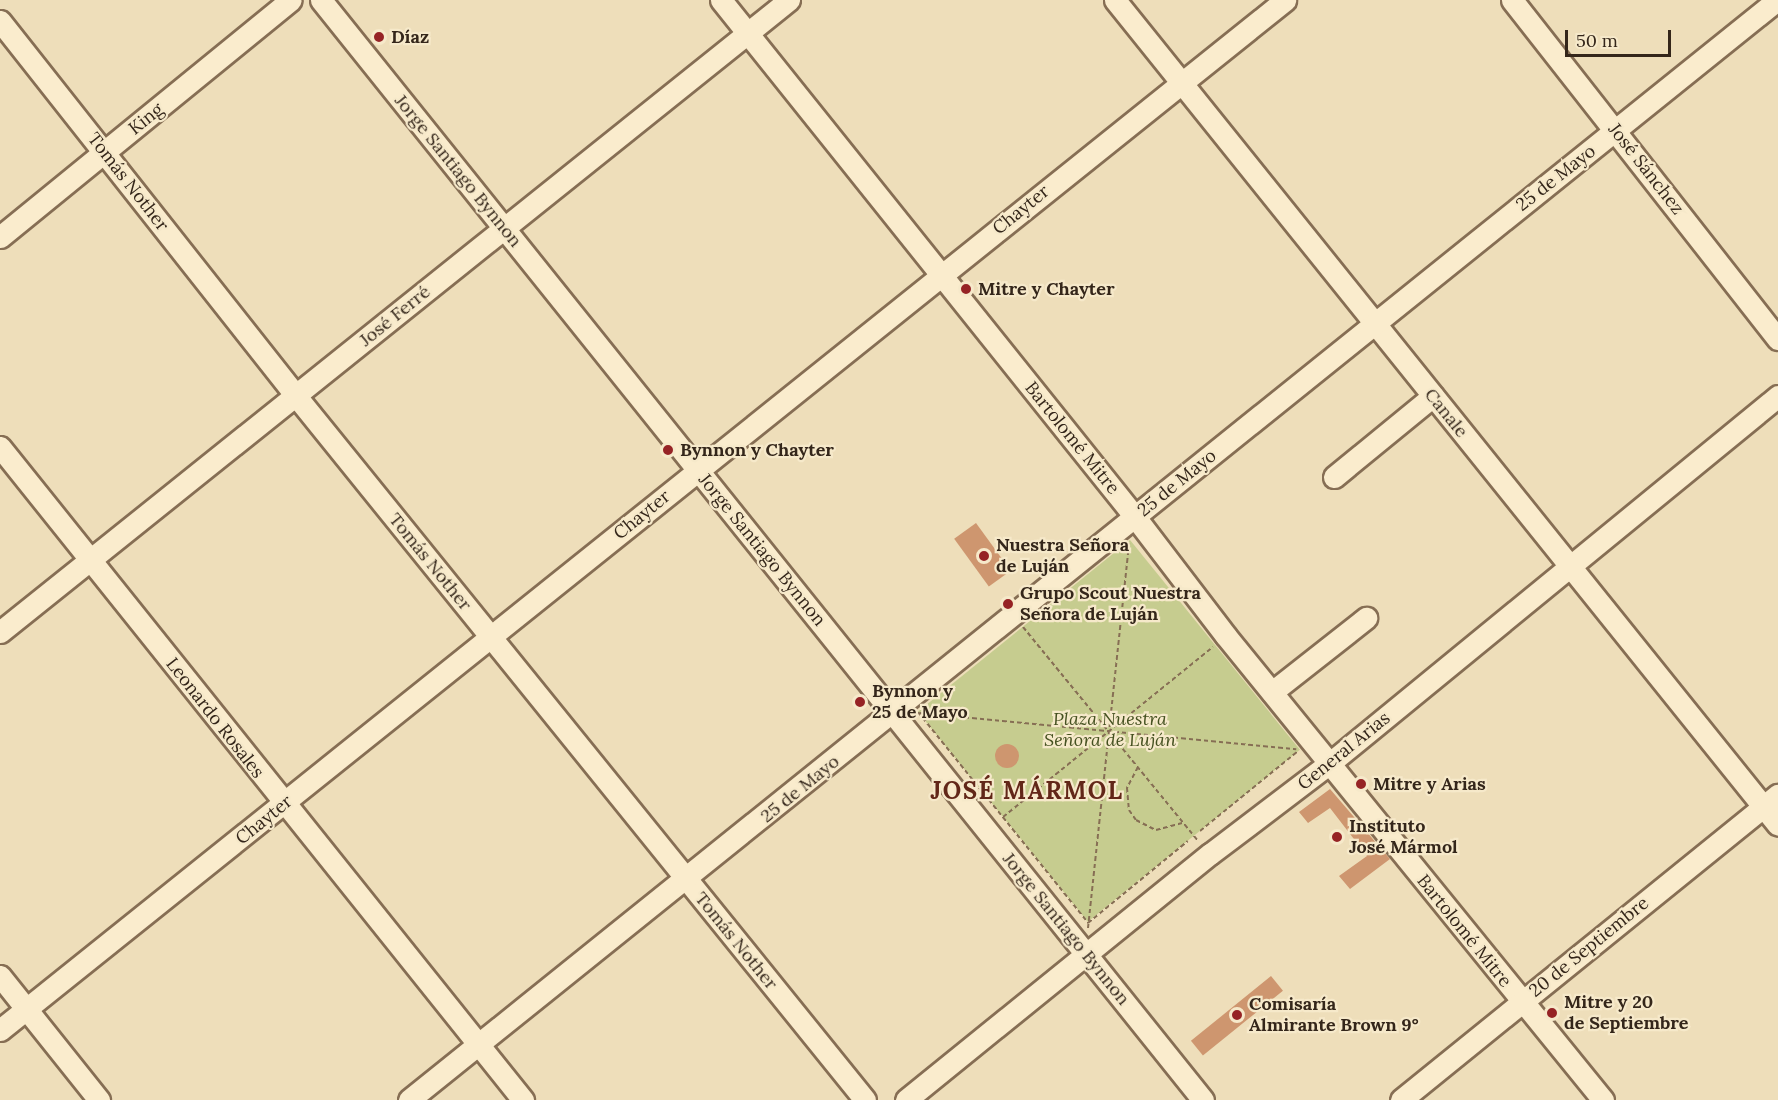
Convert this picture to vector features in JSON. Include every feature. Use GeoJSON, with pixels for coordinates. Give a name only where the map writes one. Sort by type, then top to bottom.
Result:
{"type":"FeatureCollection","features":[{"type":"Feature","properties":{"kind":"street","name":"King"},"geometry":{"type":"LineString","coordinates":[[0,237],[291,0]]}},
{"type":"Feature","properties":{"kind":"street","name":"Jorge Santiago Bynnon"},"geometry":{"type":"LineString","coordinates":[[321,0],[893,714],[995,824],[1086,954],[1203,1100]]}},
{"type":"Feature","properties":{"kind":"street","name":"Bartolomé Mitre"},"geometry":{"type":"LineString","coordinates":[[721,0],[1135,517],[1221,645],[1272,692],[1521,1002],[1603,1100]]}},
{"type":"Feature","properties":{"kind":"street","name":"José Ferré"},"geometry":{"type":"LineString","coordinates":[[0,632],[789,0]]}},
{"type":"Feature","properties":{"kind":"street","name":"Canale"},"geometry":{"type":"LineString","coordinates":[[1115,0],[1569,567],[1771,801],[1778,825]]}},
{"type":"Feature","properties":{"kind":"street","name":"Chayter"},"geometry":{"type":"LineString","coordinates":[[0,1030],[1285,0]]}},
{"type":"Feature","properties":{"kind":"street","name":"José Sánchez"},"geometry":{"type":"LineString","coordinates":[[1512,0],[1778,339]]}},
{"type":"Feature","properties":{"kind":"street","name":"25 de Mayo"},"geometry":{"type":"LineString","coordinates":[[409,1100],[893,714],[1021,624],[1135,517],[1777,0]]}},
{"type":"Feature","properties":{"kind":"street","name":"Tomás Nother"},"geometry":{"type":"LineString","coordinates":[[0,21],[296,396],[866,1100]]}},
{"type":"Feature","properties":{"kind":"street"},"geometry":{"type":"LineString","coordinates":[[1334,477],[1433,396]]}},
{"type":"Feature","properties":{"kind":"street","name":"General Arias"},"geometry":{"type":"LineString","coordinates":[[906,1100],[1210,854],[1330,763],[1778,396]]}},
{"type":"Feature","properties":{"kind":"street","name":"Leonardo Rosales"},"geometry":{"type":"LineString","coordinates":[[0,447],[523,1100]]}},
{"type":"Feature","properties":{"kind":"street"},"geometry":{"type":"LineString","coordinates":[[1272,692],[1366,618]]}},
{"type":"Feature","properties":{"kind":"street","name":"20 de Septiembre"},"geometry":{"type":"LineString","coordinates":[[1401,1100],[1771,801]]}},
{"type":"Feature","properties":{"kind":"street"},"geometry":{"type":"LineString","coordinates":[[0,976],[99,1100]]}},
{"type":"Feature","properties":{"kind":"path"},"geometry":{"type":"LineString","coordinates":[[1121,547],[1130,540]]}},
{"type":"Feature","properties":{"kind":"path"},"geometry":{"type":"LineString","coordinates":[[1130,540],[1137,549]]}},
{"type":"Feature","properties":{"kind":"path"},"geometry":{"type":"LineString","coordinates":[[1086,954],[1130,540]]}},
{"type":"Feature","properties":{"kind":"path"},"geometry":{"type":"LineString","coordinates":[[1021,624],[1210,854]]}},
{"type":"Feature","properties":{"kind":"path"},"geometry":{"type":"LineString","coordinates":[[995,824],[1109,731],[1221,645]]}},
{"type":"Feature","properties":{"kind":"path"},"geometry":{"type":"LineString","coordinates":[[918,712],[927,705]]}},
{"type":"Feature","properties":{"kind":"path"},"geometry":{"type":"LineString","coordinates":[[918,712],[995,824],[1088,923]]}},
{"type":"Feature","properties":{"kind":"path"},"geometry":{"type":"LineString","coordinates":[[893,714],[918,712],[1300,750]]}},
{"type":"Feature","properties":{"kind":"path"},"geometry":{"type":"LineString","coordinates":[[1293,741],[1300,750]]}},
{"type":"Feature","properties":{"kind":"path"},"geometry":{"type":"LineString","coordinates":[[1200,831],[1300,750]]}},
{"type":"Feature","properties":{"kind":"path"},"geometry":{"type":"LineString","coordinates":[[1138,767],[1126,788],[1130,810],[1136,819],[1156,830],[1168,829],[1182,822]]}},
{"type":"Feature","properties":{"kind":"path"},"geometry":{"type":"LineString","coordinates":[[1088,923],[1188,841]]}},
{"type":"Feature","properties":{"kind":"green space","name":"Plaza Nuestra Señora de Luján"},"geometry":{"type":"Polygon","coordinates":[[[1130,540],[1300,750],[1088,922],[918,712],[1130,540]]]}},
{"type":"Feature","properties":{"kind":"building","name":"Nuestra Señora de Luján"},"geometry":{"type":"Polygon","coordinates":[[[976,523],[1011,571],[989,587],[954,539],[976,523]]]}},
{"type":"Feature","properties":{"kind":"building"},"geometry":{"type":"Polygon","coordinates":[[[1007,744],[1015,748],[1019,756],[1015,764],[1007,768],[999,764],[995,756],[999,748],[1007,744]]]}},
{"type":"Feature","properties":{"kind":"building"},"geometry":{"type":"Polygon","coordinates":[[[1330,789],[1390,859],[1350,889],[1339,876],[1367,856],[1330,808],[1308,823],[1299,812],[1330,789]]]}},
{"type":"Feature","properties":{"kind":"building","name":"Comisaría Almirante Brown 9°"},"geometry":{"type":"Polygon","coordinates":[[[1271,976],[1283,991],[1203,1056],[1191,1041],[1271,976]]]}},
{"type":"Feature","properties":{"kind":"place","name":"Díaz"},"geometry":{"type":"Point","coordinates":[379,37]}},
{"type":"Feature","properties":{"kind":"place","name":"Mitre y Chayter"},"geometry":{"type":"Point","coordinates":[966,289]}},
{"type":"Feature","properties":{"kind":"place","name":"Bynnon y Chayter"},"geometry":{"type":"Point","coordinates":[668,450]}},
{"type":"Feature","properties":{"kind":"place","name":"Nuestra Señora de Luján"},"geometry":{"type":"Point","coordinates":[984,556]}},
{"type":"Feature","properties":{"kind":"place","name":"Grupo Scout Nuestra Señora de Luján"},"geometry":{"type":"Point","coordinates":[1008,604]}},
{"type":"Feature","properties":{"kind":"place","name":"Bynnon y 25 de Mayo"},"geometry":{"type":"Point","coordinates":[860,702]}},
{"type":"Feature","properties":{"kind":"place","name":"Mitre y Arias"},"geometry":{"type":"Point","coordinates":[1361,784]}},
{"type":"Feature","properties":{"kind":"place","name":"Instituto José Mármol"},"geometry":{"type":"Point","coordinates":[1337,837]}},
{"type":"Feature","properties":{"kind":"place","name":"Mitre y 20 de Septiembre"},"geometry":{"type":"Point","coordinates":[1552,1013]}},
{"type":"Feature","properties":{"kind":"place","name":"Comisaría Almirante Brown 9°"},"geometry":{"type":"Point","coordinates":[1237,1015]}},
{"type":"Feature","properties":{"kind":"district","name":"JOSÉ MÁRMOL"},"geometry":{"type":"Point","coordinates":[1027,791]}}]}
